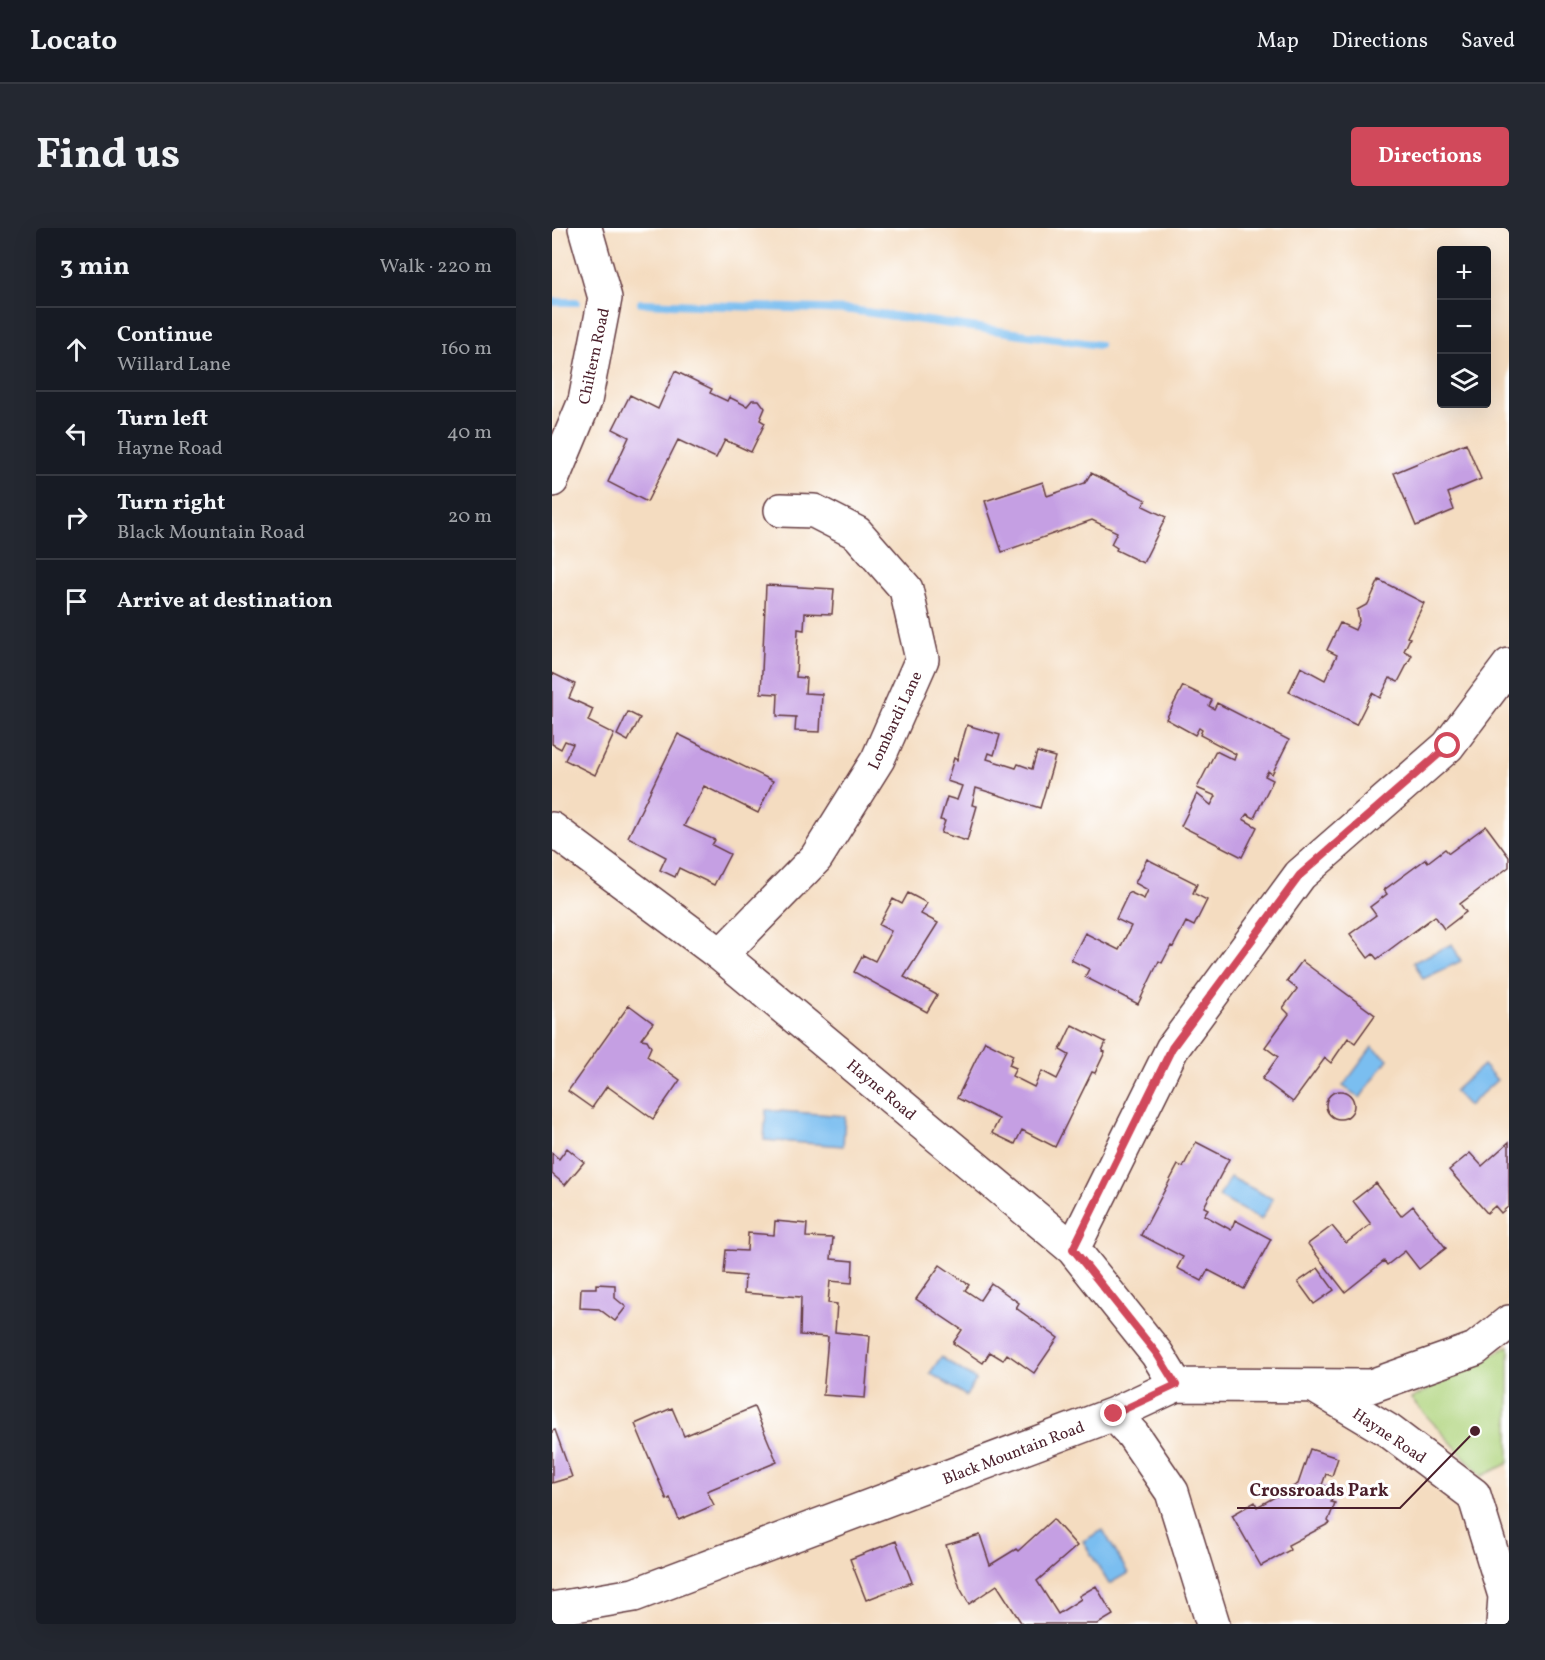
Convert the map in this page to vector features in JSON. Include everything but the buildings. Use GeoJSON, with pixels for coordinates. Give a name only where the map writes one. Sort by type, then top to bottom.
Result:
{"type":"FeatureCollection","features":[{"type":"Feature","properties":{"kind":"street","name":"Chiltern Road"},"geometry":{"type":"LineString","coordinates":[[552,480],[585,401],[605,298],[585,228]]}},
{"type":"Feature","properties":{"kind":"street","name":"Lombardi Lane"},"geometry":{"type":"LineString","coordinates":[[721,955],[816,858],[878,759],[922,659],[906,589],[857,533],[814,511],[781,510]]}},
{"type":"Feature","properties":{"kind":"street"},"geometry":{"type":"LineString","coordinates":[[1073,1249],[1172,1048],[1300,875],[1448,746],[1509,665]]}},
{"type":"Feature","properties":{"kind":"street","name":"Hayne Road"},"geometry":{"type":"LineString","coordinates":[[552,829],[721,955],[1073,1249],[1157,1354],[1176,1385]]}},
{"type":"Feature","properties":{"kind":"street","name":"Black Mountain Road"},"geometry":{"type":"LineString","coordinates":[[552,1609],[634,1595],[1114,1414],[1176,1385],[1371,1386],[1475,1349],[1509,1322]]}},
{"type":"Feature","properties":{"kind":"street","name":"Hayne Road"},"geometry":{"type":"LineString","coordinates":[[1312,1385],[1389,1431],[1474,1495],[1505,1596],[1503,1624]]}},
{"type":"Feature","properties":{"kind":"street"},"geometry":{"type":"LineString","coordinates":[[1114,1414],[1133,1435],[1172,1492],[1213,1624]]}},
{"type":"Feature","properties":{"kind":"green space"},"geometry":{"type":"Polygon","coordinates":[[[1509,1346],[1509,1463],[1482,1476],[1411,1399],[1509,1346]]]}},
{"type":"Feature","properties":{"kind":"water"},"geometry":{"type":"Polygon","coordinates":[[[1452,944],[1461,961],[1423,979],[1414,962],[1452,944]]]}},
{"type":"Feature","properties":{"kind":"water"},"geometry":{"type":"Polygon","coordinates":[[[1372,1047],[1388,1059],[1360,1098],[1343,1086],[1372,1047]]]}},
{"type":"Feature","properties":{"kind":"water"},"geometry":{"type":"Polygon","coordinates":[[[1483,1065],[1497,1080],[1468,1106],[1454,1091],[1483,1065]]]}},
{"type":"Feature","properties":{"kind":"water"},"geometry":{"type":"Polygon","coordinates":[[[766,1110],[845,1116],[843,1146],[764,1140],[766,1110]]]}},
{"type":"Feature","properties":{"kind":"water"},"geometry":{"type":"Polygon","coordinates":[[[1230,1177],[1273,1199],[1261,1220],[1219,1197],[1230,1177]]]}},
{"type":"Feature","properties":{"kind":"water"},"geometry":{"type":"Polygon","coordinates":[[[941,1357],[976,1380],[966,1396],[930,1373],[941,1357]]]}},
{"type":"Feature","properties":{"kind":"water"},"geometry":{"type":"Polygon","coordinates":[[[1103,1530],[1128,1573],[1109,1584],[1083,1541],[1103,1530]]]}},
{"type":"Feature","properties":{"kind":"waterway"},"geometry":{"type":"LineString","coordinates":[[552,302],[576,302]]}},
{"type":"Feature","properties":{"kind":"waterway"},"geometry":{"type":"LineString","coordinates":[[641,303],[851,310],[1099,345]]}},
{"type":"Feature","properties":{"kind":"place","name":"Crossroads Park"},"geometry":{"type":"Point","coordinates":[1475,1431]}},
{"type":"Feature","properties":{"kind":"route"},"geometry":{"type":"LineString","coordinates":[[1114,1414],[1176,1385],[1157,1354],[1073,1249],[1172,1048],[1300,875],[1448,746]]}}]}
